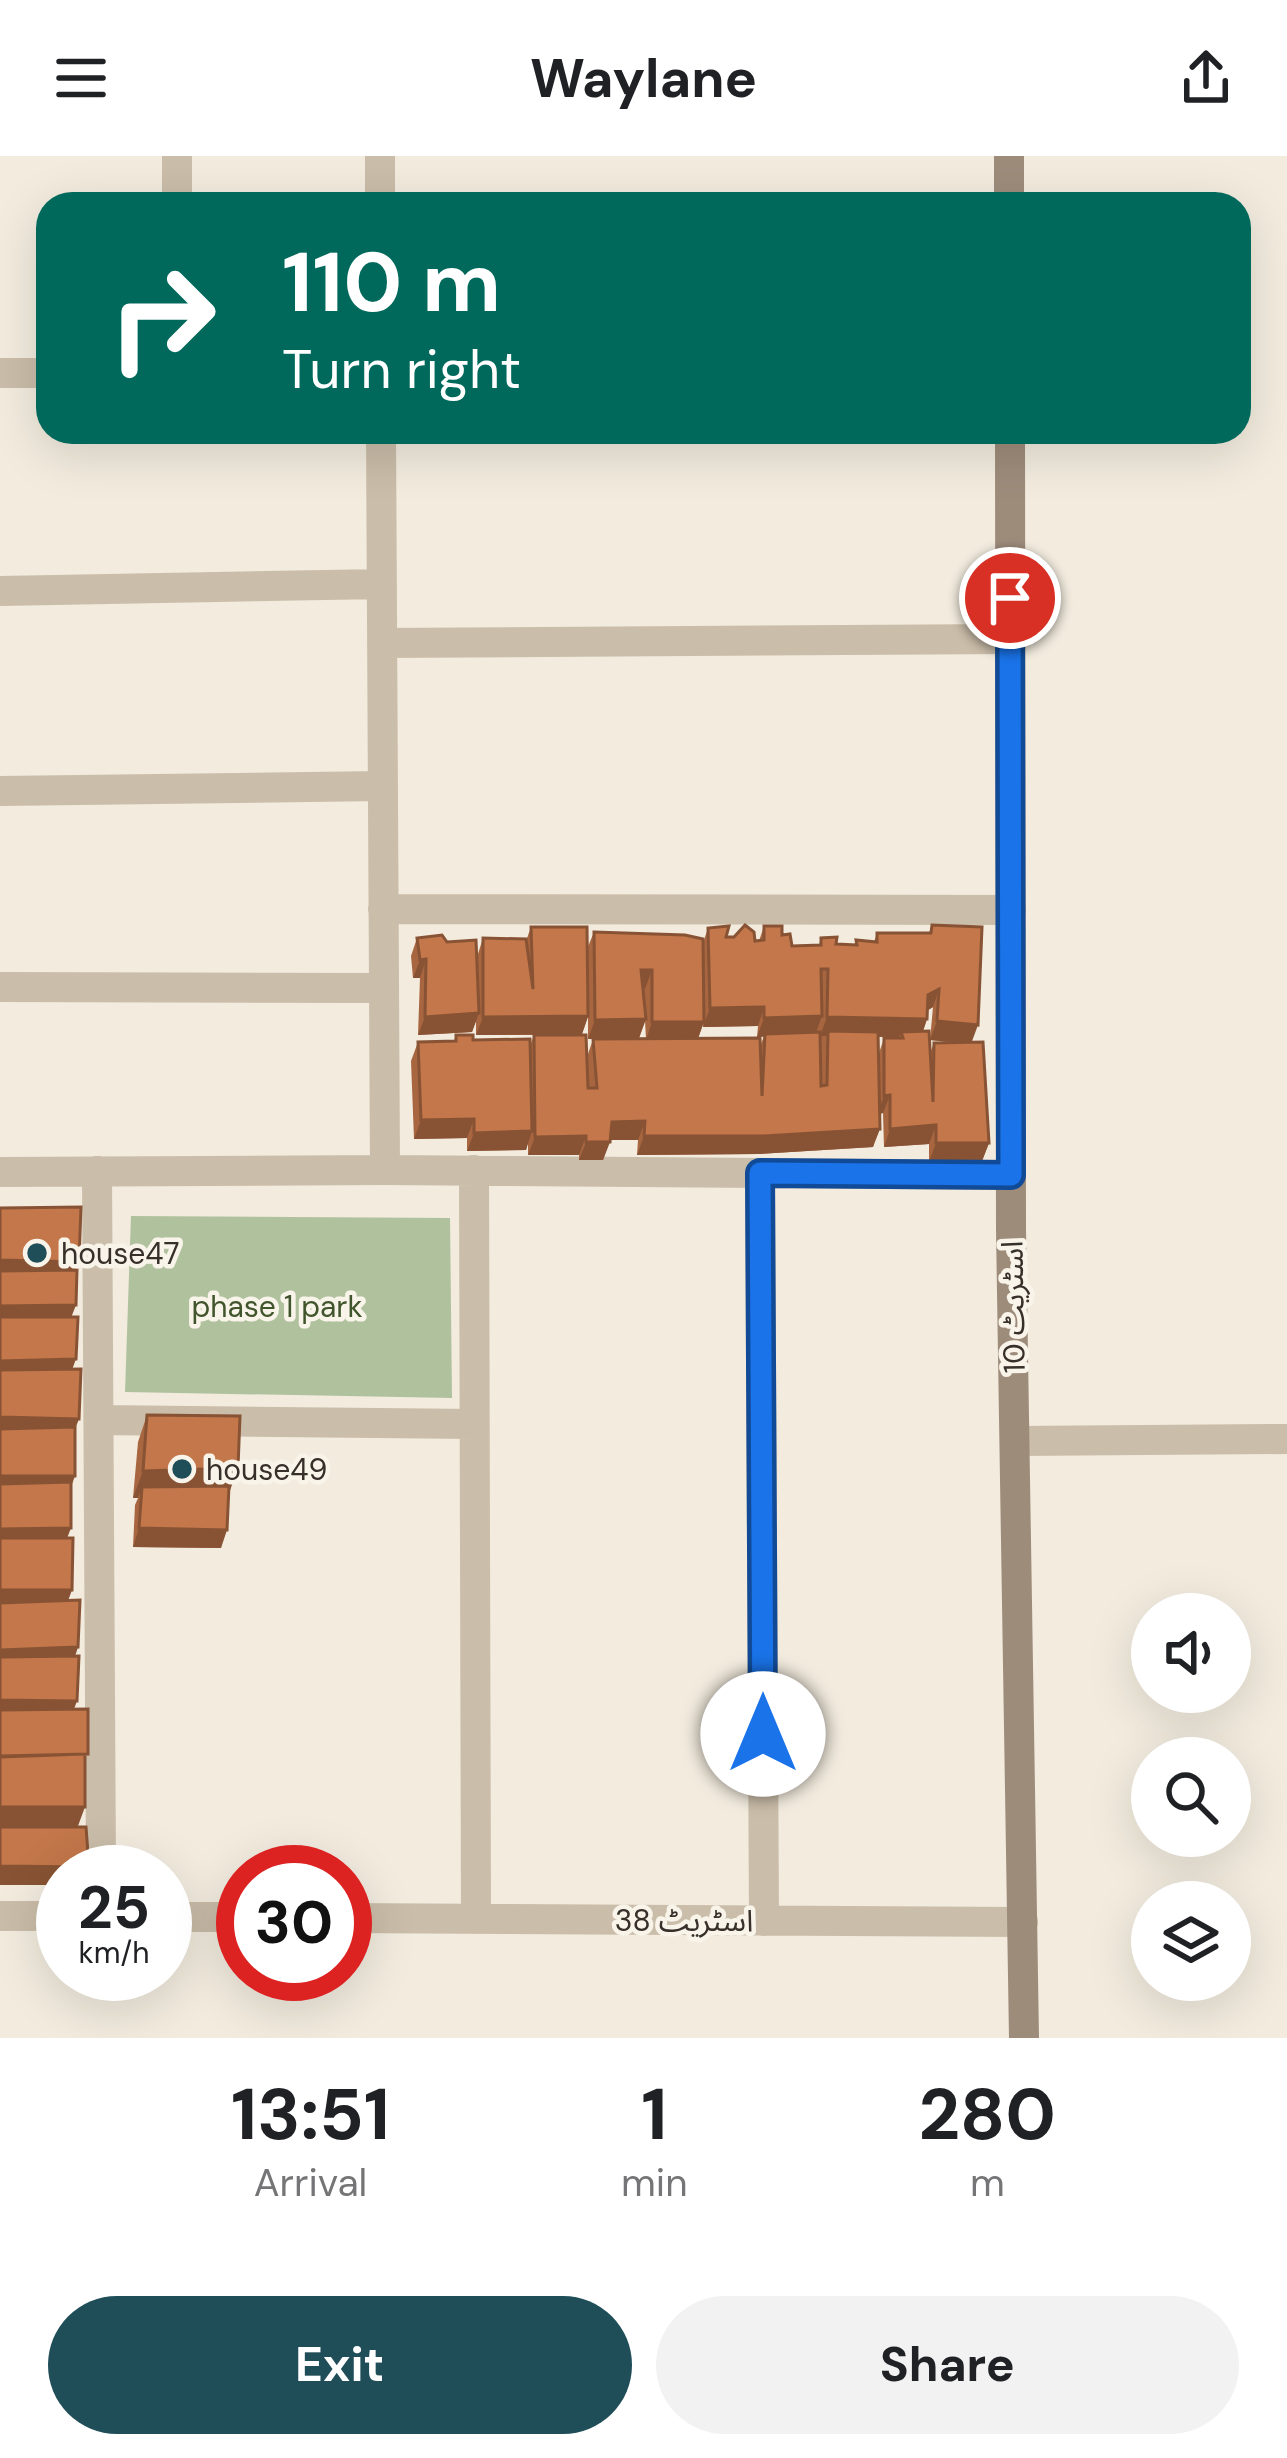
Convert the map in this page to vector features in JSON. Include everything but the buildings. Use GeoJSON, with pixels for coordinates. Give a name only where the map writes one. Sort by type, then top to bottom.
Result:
{"type":"FeatureCollection","features":[{"type":"Feature","properties":{"kind":"street"},"geometry":{"type":"LineString","coordinates":[[177,156],[177,192]]}},
{"type":"Feature","properties":{"kind":"street"},"geometry":{"type":"LineString","coordinates":[[380,156],[380,192]]}},
{"type":"Feature","properties":{"kind":"street"},"geometry":{"type":"LineString","coordinates":[[1009,156],[1009,192]]}},
{"type":"Feature","properties":{"kind":"street"},"geometry":{"type":"LineString","coordinates":[[0,373],[36,373]]}},
{"type":"Feature","properties":{"kind":"street"},"geometry":{"type":"LineString","coordinates":[[381,444],[385,1170]]}},
{"type":"Feature","properties":{"kind":"street","name":"اسٹریٹ 10"},"geometry":{"type":"LineString","coordinates":[[1010,444],[1011,1175],[1024,2038]]}},
{"type":"Feature","properties":{"kind":"street"},"geometry":{"type":"LineString","coordinates":[[0,591],[382,584]]}},
{"type":"Feature","properties":{"kind":"street"},"geometry":{"type":"LineString","coordinates":[[382,644],[1010,639]]}},
{"type":"Feature","properties":{"kind":"street"},"geometry":{"type":"LineString","coordinates":[[0,790],[382,786]]}},
{"type":"Feature","properties":{"kind":"street"},"geometry":{"type":"LineString","coordinates":[[383,909],[1011,910]]}},
{"type":"Feature","properties":{"kind":"street"},"geometry":{"type":"LineString","coordinates":[[0,987],[384,988]]}},
{"type":"Feature","properties":{"kind":"street"},"geometry":{"type":"LineString","coordinates":[[473,1170],[476,1919]]}},
{"type":"Feature","properties":{"kind":"street"},"geometry":{"type":"LineString","coordinates":[[98,1171],[101,1845]]}},
{"type":"Feature","properties":{"kind":"street"},"geometry":{"type":"LineString","coordinates":[[0,1172],[1011,1175]]}},
{"type":"Feature","properties":{"kind":"street"},"geometry":{"type":"LineString","coordinates":[[760,1173],[764,1921]]}},
{"type":"Feature","properties":{"kind":"street"},"geometry":{"type":"LineString","coordinates":[[99,1420],[474,1424]]}},
{"type":"Feature","properties":{"kind":"street"},"geometry":{"type":"LineString","coordinates":[[1015,1441],[1287,1439]]}},
{"type":"Feature","properties":{"kind":"street"},"geometry":{"type":"LineString","coordinates":[[0,1916],[36,1916]]}},
{"type":"Feature","properties":{"kind":"street","name":"اسٹریٹ 38"},"geometry":{"type":"LineString","coordinates":[[372,1918],[1024,1922]]}},
{"type":"Feature","properties":{"kind":"green space","name":"phase 1 park"},"geometry":{"type":"Polygon","coordinates":[[[131,1216],[450,1218],[452,1398],[125,1392],[131,1216]]]}},
{"type":"Feature","properties":{"kind":"place","name":"house47"},"geometry":{"type":"Point","coordinates":[37,1253]}},
{"type":"Feature","properties":{"kind":"place","name":"house49"},"geometry":{"type":"Point","coordinates":[182,1469]}},
{"type":"Feature","properties":{"kind":"route"},"geometry":{"type":"LineString","coordinates":[[763,1734],[760,1173],[1011,1175],[1010,598]]}}]}
